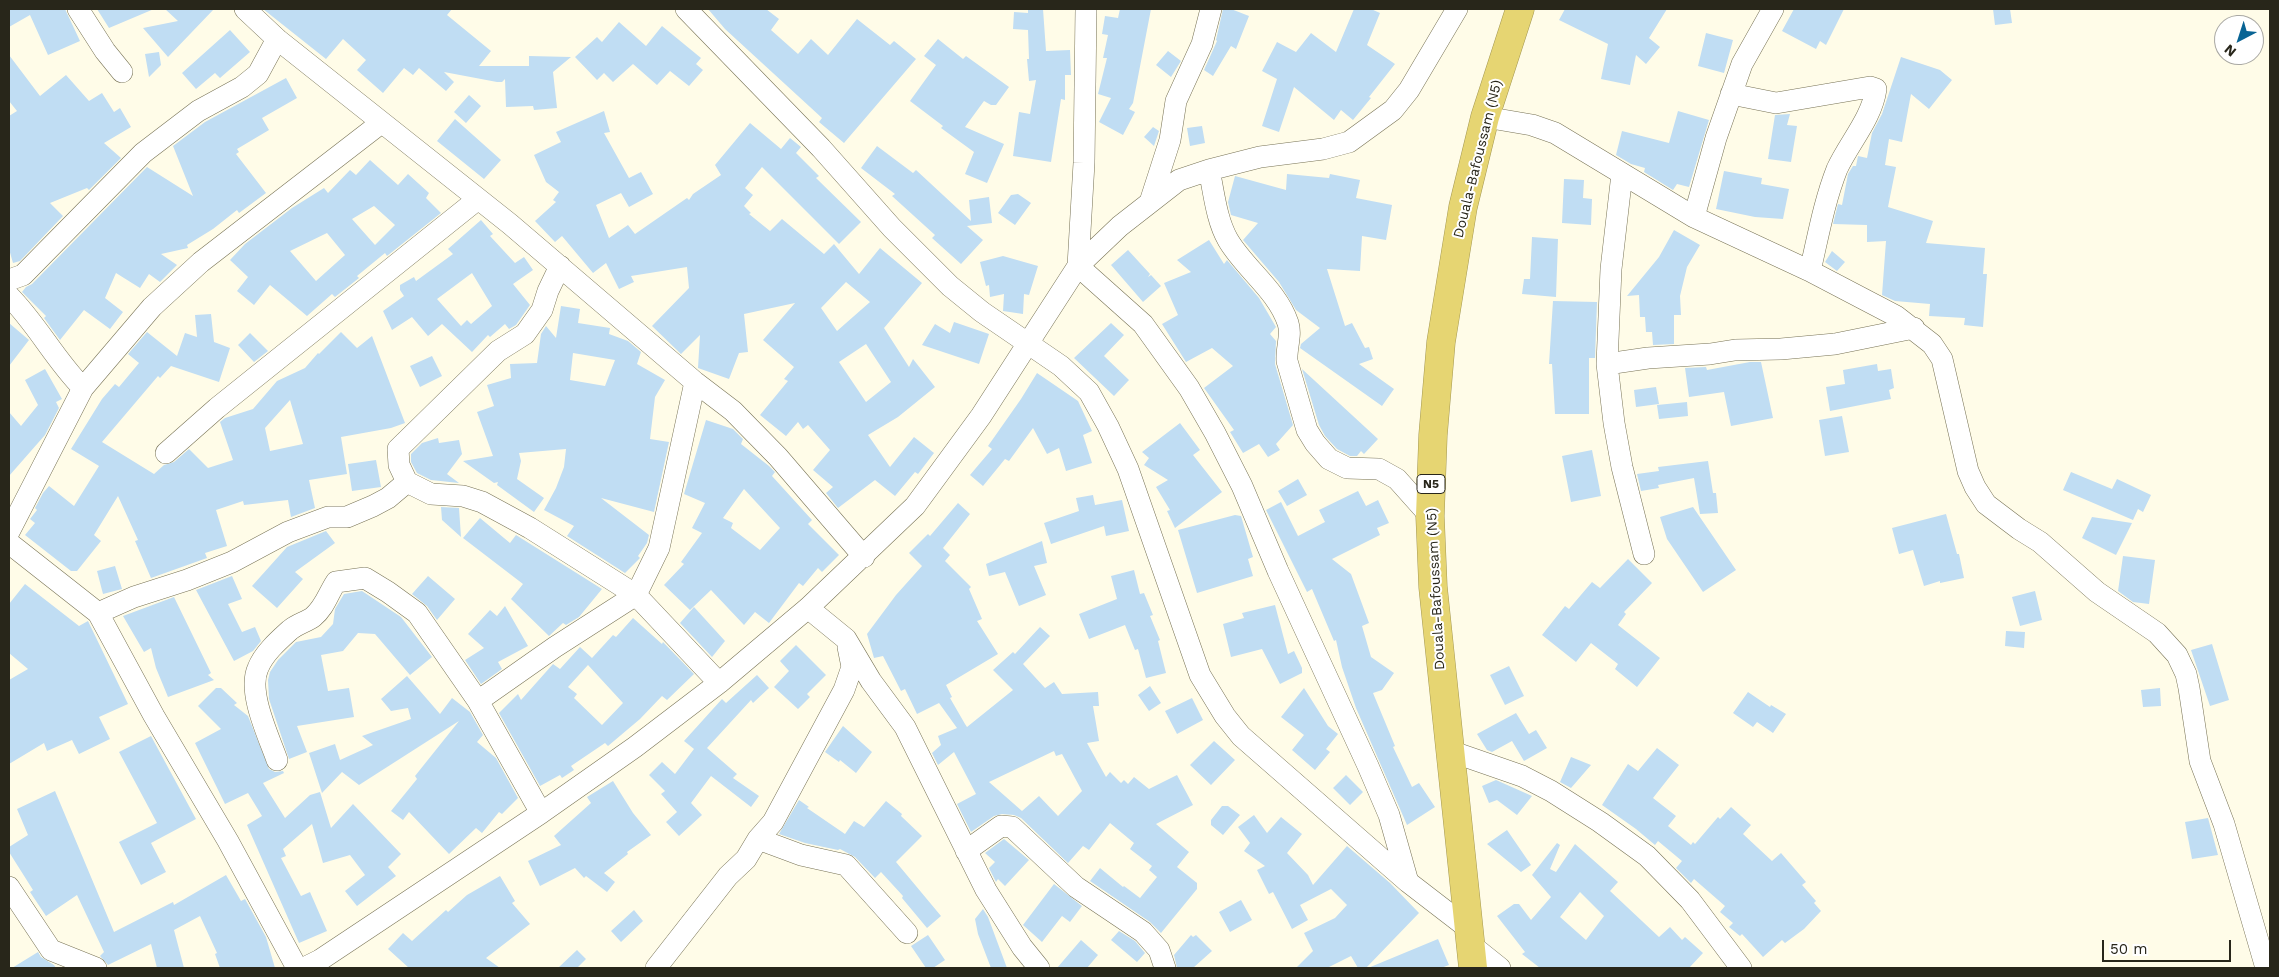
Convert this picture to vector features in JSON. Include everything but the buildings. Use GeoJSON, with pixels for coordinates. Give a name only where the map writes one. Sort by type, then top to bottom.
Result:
{"type":"FeatureCollection","features":[{"type":"Feature","properties":{"kind":"highway","name":"Douala-Bafoussam (N5)"},"geometry":{"type":"LineString","coordinates":[[1470,947],[1433,597],[1430,516],[1433,435],[1441,342],[1463,207],[1485,117],[1520,9]]}},
{"type":"Feature","properties":{"kind":"street"},"geometry":{"type":"LineString","coordinates":[[78,9],[105,51],[122,72]]}},
{"type":"Feature","properties":{"kind":"street"},"geometry":{"type":"LineString","coordinates":[[245,9],[277,39],[478,199],[560,266],[695,382],[733,410],[778,457],[864,557]]}},
{"type":"Feature","properties":{"kind":"street"},"geometry":{"type":"LineString","coordinates":[[686,9],[821,148],[892,228],[950,286],[982,312],[1061,366],[1089,392],[1108,426],[1128,469],[1200,675],[1225,716],[1241,736],[1408,882],[1470,947],[1500,968]]}},
{"type":"Feature","properties":{"kind":"street"},"geometry":{"type":"LineString","coordinates":[[1078,266],[1084,162],[1086,9]]}},
{"type":"Feature","properties":{"kind":"street"},"geometry":{"type":"LineString","coordinates":[[1152,200],[1170,140],[1176,101],[1202,44],[1211,9]]}},
{"type":"Feature","properties":{"kind":"street"},"geometry":{"type":"LineString","coordinates":[[304,968],[320,960],[542,813],[635,747],[719,683],[808,608],[864,557],[915,506],[981,416],[1078,266],[1120,226],[1180,180],[1209,170],[1260,157],[1323,149],[1349,142],[1393,110],[1414,82],[1457,9]]}},
{"type":"Feature","properties":{"kind":"street"},"geometry":{"type":"LineString","coordinates":[[1694,217],[1713,147],[1742,64],[1773,9]]}},
{"type":"Feature","properties":{"kind":"street"},"geometry":{"type":"LineString","coordinates":[[9,280],[23,275],[143,153],[198,112],[242,87],[258,74],[277,39]]}},
{"type":"Feature","properties":{"kind":"street"},"geometry":{"type":"LineString","coordinates":[[1731,94],[1776,103],[1870,87],[1876,89],[1863,124],[1844,154],[1829,192],[1810,270]]}},
{"type":"Feature","properties":{"kind":"street"},"geometry":{"type":"LineString","coordinates":[[1485,117],[1532,125],[1555,133],[1694,217],[1810,270],[1896,316],[1914,328],[1932,344],[1942,359],[1968,471],[1975,487],[1986,504],[2046,546],[2097,592],[2157,633],[2177,655],[2190,688],[2200,761],[2224,824],[2266,968]]}},
{"type":"Feature","properties":{"kind":"street"},"geometry":{"type":"LineString","coordinates":[[297,968],[228,841],[154,716],[98,614],[10,543],[83,388],[152,307],[201,262],[381,123]]}},
{"type":"Feature","properties":{"kind":"street"},"geometry":{"type":"LineString","coordinates":[[1209,170],[1220,220],[1227,239],[1282,308],[1289,326],[1286,351],[1287,361],[1307,430],[1315,443],[1329,458],[1347,468],[1379,469],[1397,479],[1430,516]]}},
{"type":"Feature","properties":{"kind":"street"},"geometry":{"type":"LineString","coordinates":[[1622,174],[1611,269],[1607,364],[1614,424],[1622,467],[1644,554]]}},
{"type":"Feature","properties":{"kind":"street"},"geometry":{"type":"LineString","coordinates":[[166,453],[217,408],[478,199]]}},
{"type":"Feature","properties":{"kind":"street"},"geometry":{"type":"LineString","coordinates":[[560,266],[548,291],[542,310],[525,334],[498,351],[398,449],[399,465],[407,482],[431,494],[463,496],[482,502],[530,528],[636,594],[719,683]]}},
{"type":"Feature","properties":{"kind":"street"},"geometry":{"type":"LineString","coordinates":[[1078,266],[1143,324],[1189,388],[1214,432],[1242,486],[1278,571],[1368,766],[1389,816],[1408,882]]}},
{"type":"Feature","properties":{"kind":"street"},"geometry":{"type":"LineString","coordinates":[[9,296],[25,312],[48,347],[83,388]]}},
{"type":"Feature","properties":{"kind":"street"},"geometry":{"type":"LineString","coordinates":[[1607,364],[1648,358],[1710,354],[1735,350],[1781,349],[1835,344],[1914,328]]}},
{"type":"Feature","properties":{"kind":"street"},"geometry":{"type":"LineString","coordinates":[[478,701],[555,647],[636,594],[659,548],[695,382]]}},
{"type":"Feature","properties":{"kind":"street"},"geometry":{"type":"LineString","coordinates":[[98,614],[134,597],[232,562],[288,532],[328,517],[347,517],[373,506],[388,498],[407,482]]}},
{"type":"Feature","properties":{"kind":"street"},"geometry":{"type":"LineString","coordinates":[[277,760],[260,713],[255,689],[257,668],[280,639],[292,628],[313,617],[327,602],[336,582],[365,578],[417,613],[478,701],[542,813]]}},
{"type":"Feature","properties":{"kind":"street"},"geometry":{"type":"LineString","coordinates":[[808,608],[846,640],[871,681],[905,728],[986,890],[1022,947],[1039,968]]}},
{"type":"Feature","properties":{"kind":"street"},"geometry":{"type":"LineString","coordinates":[[656,968],[728,876],[746,859],[758,839],[773,822],[844,690],[852,667],[846,640]]}},
{"type":"Feature","properties":{"kind":"street"},"geometry":{"type":"LineString","coordinates":[[1450,751],[1522,776],[1551,791],[1600,822],[1647,856],[1690,900],[1741,968]]}},
{"type":"Feature","properties":{"kind":"street"},"geometry":{"type":"LineString","coordinates":[[966,851],[1001,826],[1012,828],[1076,887],[1143,932],[1159,950],[1165,968]]}},
{"type":"Feature","properties":{"kind":"street"},"geometry":{"type":"LineString","coordinates":[[758,839],[801,855],[846,865],[907,933]]}},
{"type":"Feature","properties":{"kind":"street"},"geometry":{"type":"LineString","coordinates":[[9,889],[51,950],[96,968]]}}]}
